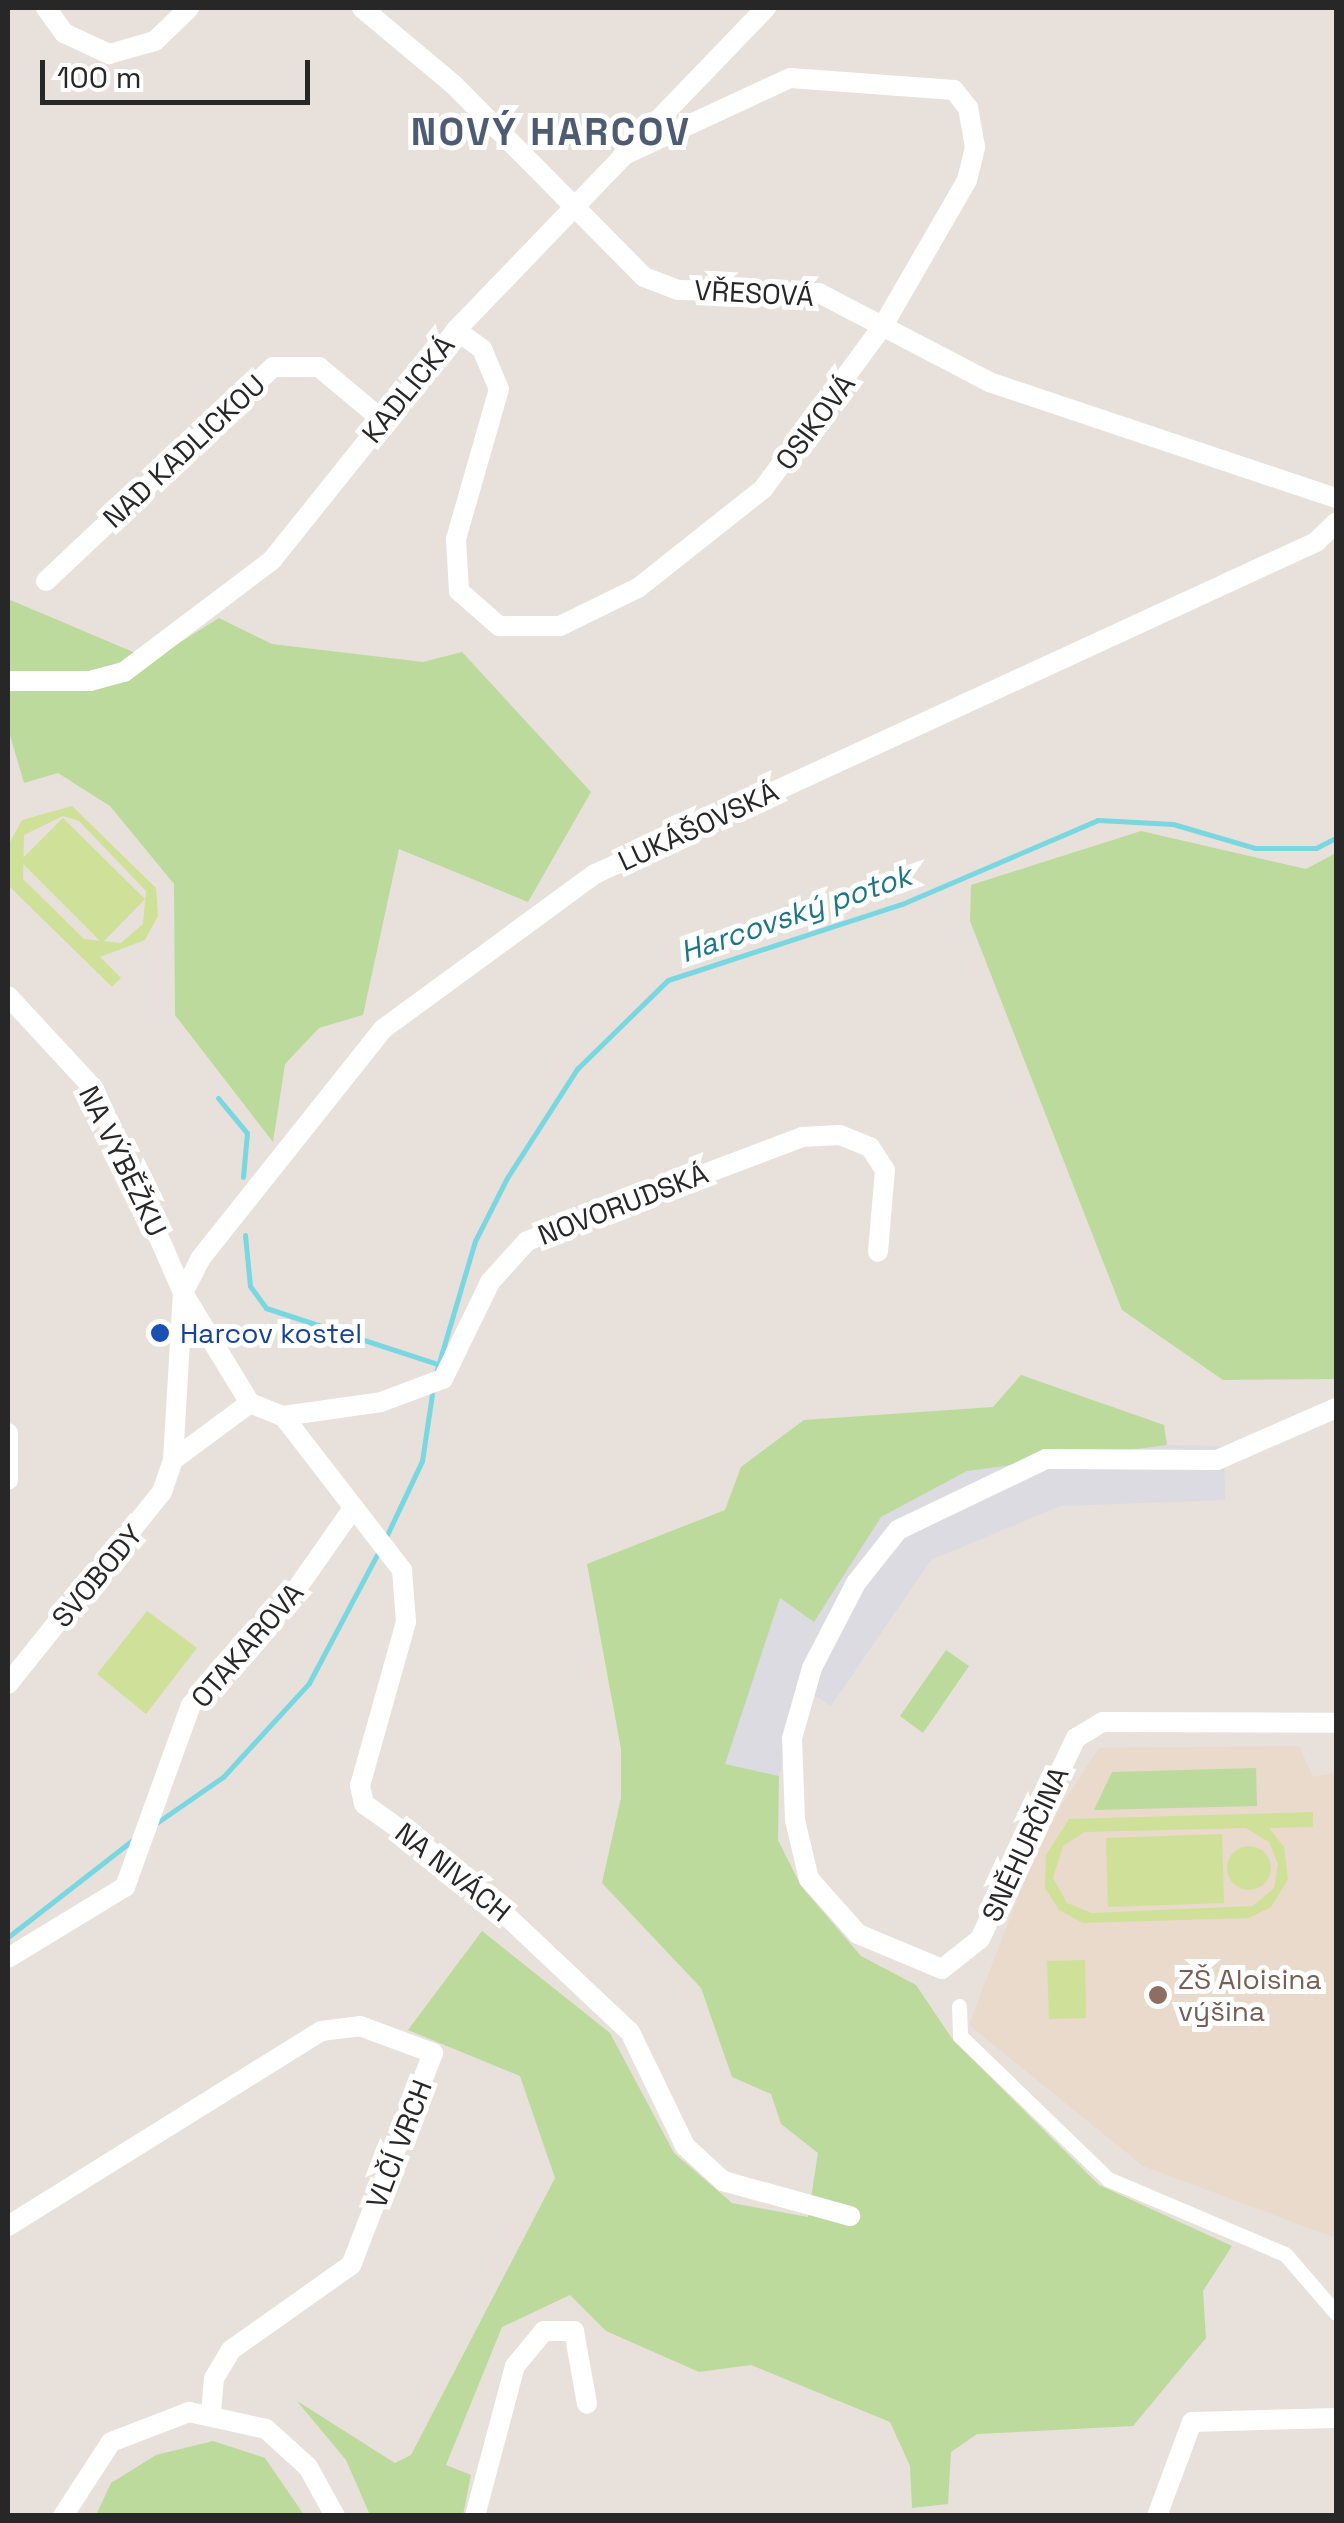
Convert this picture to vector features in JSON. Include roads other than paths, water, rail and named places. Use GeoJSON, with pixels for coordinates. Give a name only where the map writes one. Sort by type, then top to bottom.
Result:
{"type":"FeatureCollection","features":[{"type":"Feature","properties":{"kind":"street"},"geometry":{"type":"LineString","coordinates":[[46,8],[64,33],[109,54],[156,41],[189,8]]}},
{"type":"Feature","properties":{"kind":"street","name":"VŘESOVÁ"},"geometry":{"type":"LineString","coordinates":[[362,8],[574,205],[644,277],[678,290],[818,292],[989,382],[1336,498]]}},
{"type":"Feature","properties":{"kind":"street","name":"KADLICKÁ"},"geometry":{"type":"LineString","coordinates":[[8,681],[90,682],[124,672],[298,538],[380,418],[456,330],[766,8]]}},
{"type":"Feature","properties":{"kind":"street","name":"OSIKOVÁ"},"geometry":{"type":"LineString","coordinates":[[456,330],[482,349],[499,389],[454,574],[478,614],[523,630],[594,612],[723,525],[836,400],[967,180],[973,126],[954,90],[790,78],[622,156]]}},
{"type":"Feature","properties":{"kind":"street","name":"NAD KADLICKOU"},"geometry":{"type":"LineString","coordinates":[[46,581],[273,367],[319,366],[380,418]]}},
{"type":"Feature","properties":{"kind":"street","name":"LUKÁŠOVSKÁ"},"geometry":{"type":"LineString","coordinates":[[183,1293],[212,1242],[383,1029],[595,874],[1316,542],[1336,522]]}},
{"type":"Feature","properties":{"kind":"street","name":"NA VÝBĚŽKU"},"geometry":{"type":"LineString","coordinates":[[8,996],[94,1090],[183,1293]]}},
{"type":"Feature","properties":{"kind":"street","name":"NOVORUDSKÁ"},"geometry":{"type":"LineString","coordinates":[[283,1416],[411,1393],[442,1378],[490,1282],[527,1240],[802,1137],[840,1135],[870,1148],[885,1170],[887,1204],[878,1252]]}},
{"type":"Feature","properties":{"kind":"street"},"geometry":{"type":"LineString","coordinates":[[183,1293],[250,1402],[283,1416]]}},
{"type":"Feature","properties":{"kind":"street","name":"SVOBODY"},"geometry":{"type":"LineString","coordinates":[[8,1684],[148,1514],[172,1460],[183,1293]]}},
{"type":"Feature","properties":{"kind":"street","name":"SVOBODY"},"geometry":{"type":"LineString","coordinates":[[172,1460],[250,1402]]}},
{"type":"Feature","properties":{"kind":"street","name":"SNĚHURČINA"},"geometry":{"type":"LineString","coordinates":[[1336,1408],[1217,1460],[1046,1460],[898,1530],[856,1583],[812,1668],[792,1738],[794,1820],[810,1879],[858,1934],[942,1969],[980,1939],[1076,1738],[1103,1722],[1336,1723]]}},
{"type":"Feature","properties":{"kind":"street","name":"NA NIVÁCH"},"geometry":{"type":"LineString","coordinates":[[283,1416],[374,1533],[407,1583],[406,1622],[360,1786],[364,1804],[460,1872],[630,2032],[685,2146],[723,2181],[850,2216]]}},
{"type":"Feature","properties":{"kind":"street"},"geometry":{"type":"LineString","coordinates":[[8,1433],[8,1480]]}},
{"type":"Feature","properties":{"kind":"street","name":"OTAKAROVA"},"geometry":{"type":"LineString","coordinates":[[8,1958],[125,1887],[140,1867],[143,1819],[191,1705],[286,1604],[354,1507]]}},
{"type":"Feature","properties":{"kind":"street"},"geometry":{"type":"LineString","coordinates":[[959,2006],[960,2036],[1108,2180],[1285,2254],[1336,2313]]}},
{"type":"Feature","properties":{"kind":"street","name":"VLČÍ VRCH"},"geometry":{"type":"LineString","coordinates":[[8,2226],[321,2031],[360,2026],[432,2052],[351,2265],[231,2350],[214,2378],[212,2412]]}},
{"type":"Feature","properties":{"kind":"street"},"geometry":{"type":"LineString","coordinates":[[475,2516],[515,2366],[544,2331],[574,2330],[587,2404]]}},
{"type":"Feature","properties":{"kind":"street"},"geometry":{"type":"LineString","coordinates":[[63,2516],[111,2442],[159,2417],[212,2412],[289,2446],[335,2516]]}},
{"type":"Feature","properties":{"kind":"street"},"geometry":{"type":"LineString","coordinates":[[1158,2516],[1192,2422],[1336,2418]]}},
{"type":"Feature","properties":{"kind":"waterway","name":"Harcovský potok"},"geometry":{"type":"LineString","coordinates":[[435,1376],[475,1241],[507,1178],[577,1069],[668,980],[902,904],[1098,820],[1173,824],[1255,848],[1316,848],[1336,838]]}},
{"type":"Feature","properties":{"kind":"waterway"},"geometry":{"type":"LineString","coordinates":[[218,1098],[247,1133],[243,1177]]}},
{"type":"Feature","properties":{"kind":"waterway"},"geometry":{"type":"LineString","coordinates":[[245,1235],[250,1286],[266,1308],[437,1364]]}},
{"type":"Feature","properties":{"kind":"waterway","name":"Harcovský potok"},"geometry":{"type":"LineString","coordinates":[[386,1537],[422,1461],[433,1387]]}},
{"type":"Feature","properties":{"kind":"waterway","name":"Harcovský potok"},"geometry":{"type":"LineString","coordinates":[[155,1824],[223,1777],[309,1683],[379,1551]]}},
{"type":"Feature","properties":{"kind":"waterway","name":"Harcovský potok"},"geometry":{"type":"LineString","coordinates":[[8,1937],[134,1839]]}},
{"type":"Feature","properties":{"kind":"place","name":"Harcov kostel"},"geometry":{"type":"Point","coordinates":[160,1333]}},
{"type":"Feature","properties":{"kind":"place","name":"ZŠ Aloisina výšina"},"geometry":{"type":"Point","coordinates":[1158,1995]}},
{"type":"Feature","properties":{"kind":"district","name":"NOVÝ HARCOV"},"geometry":{"type":"Point","coordinates":[551,133]}}]}
